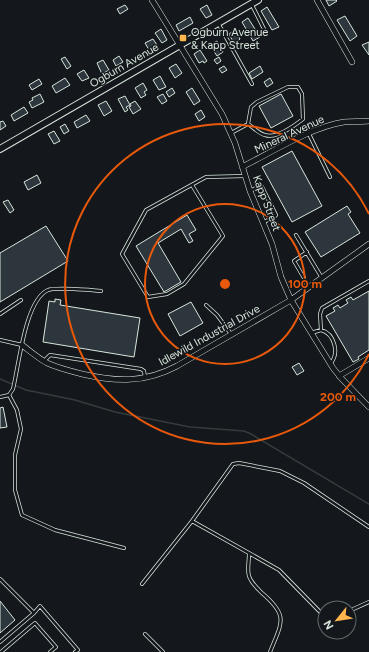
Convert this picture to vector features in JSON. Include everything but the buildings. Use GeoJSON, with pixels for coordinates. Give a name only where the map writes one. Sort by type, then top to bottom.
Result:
{"type":"FeatureCollection","features":[{"type":"Feature","properties":{"kind":"street","name":"Kapp Street"},"geometry":{"type":"LineString","coordinates":[[152,0],[222,114],[231,134],[250,191],[264,222],[281,277],[291,300],[330,364],[339,376],[369,407]]}},
{"type":"Feature","properties":{"kind":"street","name":"Ogburn Avenue"},"geometry":{"type":"LineString","coordinates":[[0,149],[258,0]]}},
{"type":"Feature","properties":{"kind":"street"},"geometry":{"type":"LineString","coordinates":[[317,0],[352,62]]}},
{"type":"Feature","properties":{"kind":"street","name":"Mineral Avenue"},"geometry":{"type":"LineString","coordinates":[[242,168],[289,143],[322,128],[344,122],[369,121]]}},
{"type":"Feature","properties":{"kind":"street","name":"Idlewild Industrial Drive"},"geometry":{"type":"LineString","coordinates":[[22,345],[44,361],[68,370],[96,377],[123,380],[145,378],[166,372],[291,300],[369,244]]}},
{"type":"Feature","properties":{"kind":"street"},"geometry":{"type":"LineString","coordinates":[[339,376],[369,358]]}},
{"type":"Feature","properties":{"kind":"lane"},"geometry":{"type":"LineString","coordinates":[[252,4],[265,31]]}},
{"type":"Feature","properties":{"kind":"lane"},"geometry":{"type":"LineString","coordinates":[[218,23],[252,84]]}},
{"type":"Feature","properties":{"kind":"lane"},"geometry":{"type":"LineString","coordinates":[[231,134],[248,124],[252,107],[258,102],[288,87],[298,87],[302,94],[303,119],[294,126],[276,135],[265,135],[248,124]]}},
{"type":"Feature","properties":{"kind":"lane"},"geometry":{"type":"LineString","coordinates":[[309,134],[330,177]]}},
{"type":"Feature","properties":{"kind":"lane"},"geometry":{"type":"LineString","coordinates":[[192,185],[223,236],[184,284],[167,294],[148,297],[122,254],[146,210],[206,177],[245,176]]}},
{"type":"Feature","properties":{"kind":"lane"},"geometry":{"type":"LineString","coordinates":[[250,191],[260,186],[262,187],[276,215],[264,222]]}},
{"type":"Feature","properties":{"kind":"lane"},"geometry":{"type":"LineString","coordinates":[[296,235],[322,278]]}},
{"type":"Feature","properties":{"kind":"lane"},"geometry":{"type":"LineString","coordinates":[[304,278],[294,261],[307,252]]}},
{"type":"Feature","properties":{"kind":"lane"},"geometry":{"type":"LineString","coordinates":[[321,330],[320,314],[322,308],[369,281]]}},
{"type":"Feature","properties":{"kind":"lane"},"geometry":{"type":"LineString","coordinates":[[0,397],[9,395],[13,389],[27,322],[42,294],[50,289],[101,290]]}},
{"type":"Feature","properties":{"kind":"lane"},"geometry":{"type":"LineString","coordinates":[[0,314],[21,300]]}},
{"type":"Feature","properties":{"kind":"lane"},"geometry":{"type":"LineString","coordinates":[[206,305],[217,315],[232,334]]}},
{"type":"Feature","properties":{"kind":"lane"},"geometry":{"type":"LineString","coordinates":[[311,333],[321,330],[328,334],[334,345],[336,355],[330,364]]}},
{"type":"Feature","properties":{"kind":"lane"},"geometry":{"type":"LineString","coordinates":[[0,340],[22,345]]}},
{"type":"Feature","properties":{"kind":"lane"},"geometry":{"type":"LineString","coordinates":[[44,361],[50,355],[142,369],[144,371],[145,378]]}},
{"type":"Feature","properties":{"kind":"lane"},"geometry":{"type":"LineString","coordinates":[[9,395],[17,410],[21,429],[15,455],[15,490],[22,515],[55,530],[124,548]]}},
{"type":"Feature","properties":{"kind":"lane"},"geometry":{"type":"LineString","coordinates":[[142,584],[192,521],[233,464],[240,463],[280,471],[304,484],[369,527]]}},
{"type":"Feature","properties":{"kind":"lane"},"geometry":{"type":"LineString","coordinates":[[192,521],[279,570],[317,609]]}},
{"type":"Feature","properties":{"kind":"lane"},"geometry":{"type":"LineString","coordinates":[[249,554],[249,575],[254,585],[278,608],[281,617],[280,628],[270,652]]}},
{"type":"Feature","properties":{"kind":"lane"},"geometry":{"type":"LineString","coordinates":[[0,579],[34,612]]}},
{"type":"Feature","properties":{"kind":"lane"},"geometry":{"type":"LineString","coordinates":[[357,607],[369,602]]}},
{"type":"Feature","properties":{"kind":"lane"},"geometry":{"type":"LineString","coordinates":[[0,642],[40,606],[78,650],[75,652]]}},
{"type":"Feature","properties":{"kind":"lane"},"geometry":{"type":"LineString","coordinates":[[1,652],[35,623],[56,647],[50,652]]}},
{"type":"Feature","properties":{"kind":"lane"},"geometry":{"type":"LineString","coordinates":[[145,634],[163,652]]}},
{"type":"Feature","properties":{"kind":"waterway"},"geometry":{"type":"LineString","coordinates":[[0,379],[26,390],[75,400],[115,412],[190,427],[244,431],[369,504]]}},
{"type":"Feature","properties":{"kind":"place","name":"Ogburn Avenue & Kapp Street"},"geometry":{"type":"Point","coordinates":[183,38]}}]}
